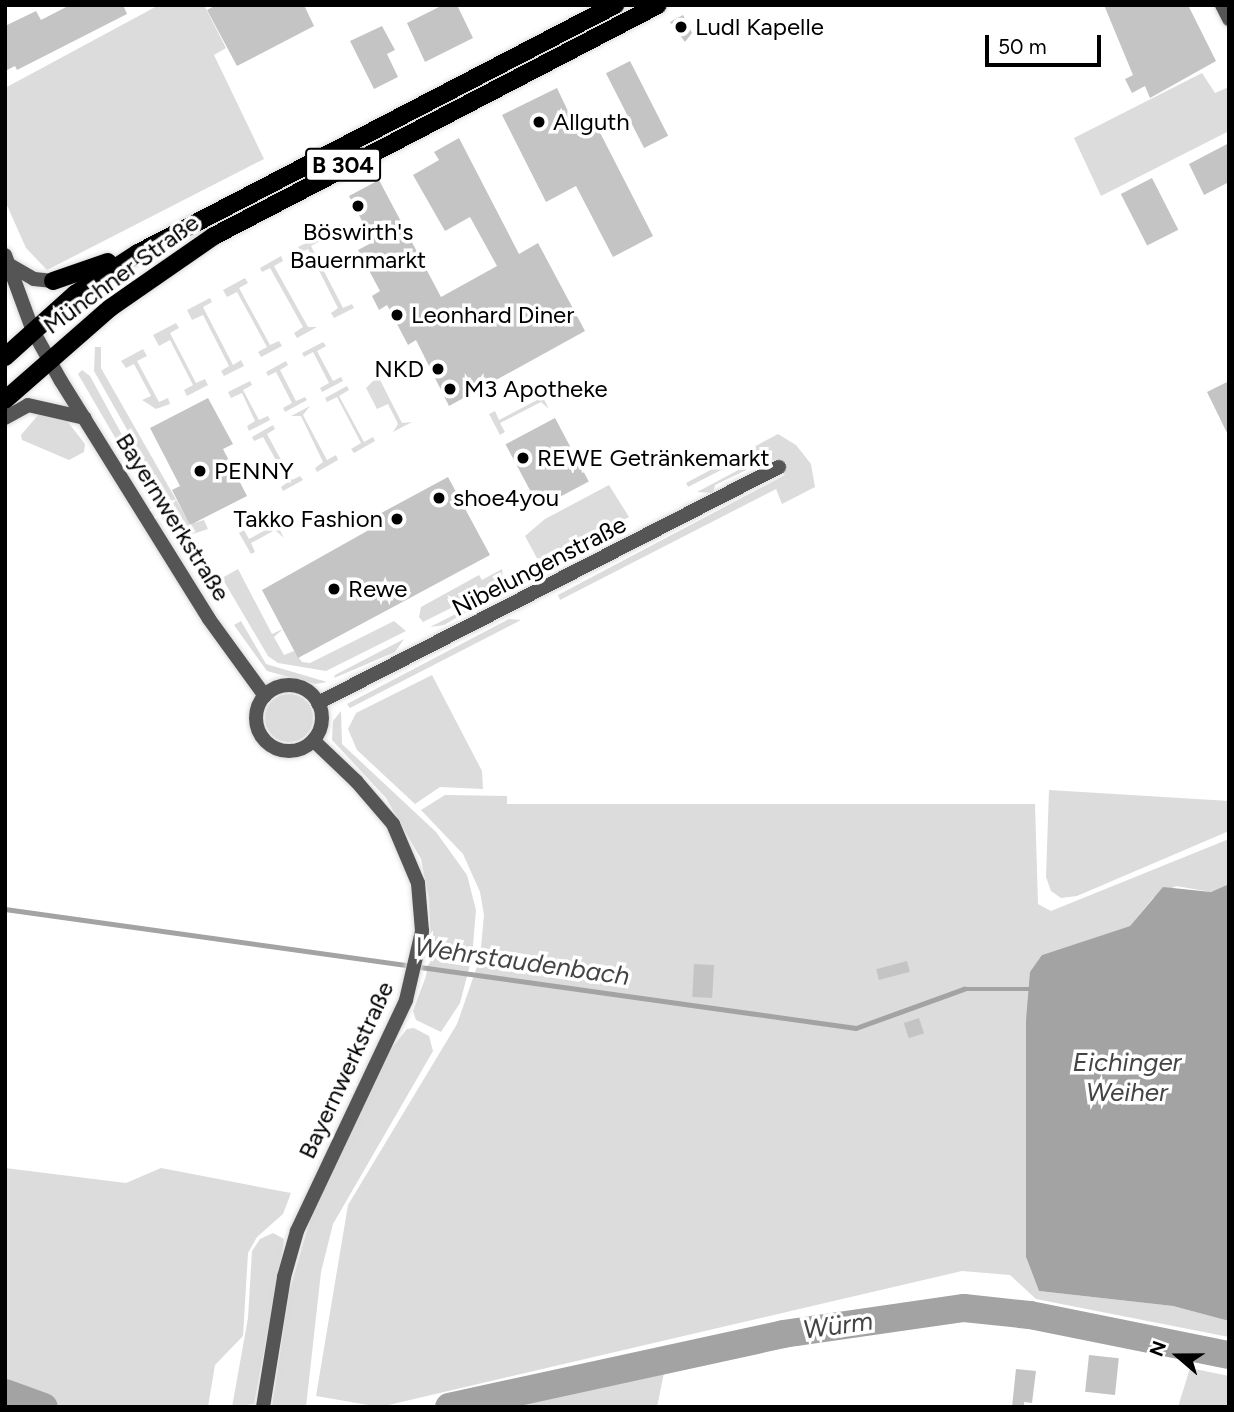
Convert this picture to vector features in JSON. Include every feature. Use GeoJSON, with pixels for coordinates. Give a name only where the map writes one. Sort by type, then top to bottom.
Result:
{"type":"FeatureCollection","features":[{"type":"Feature","properties":{"kind":"main road","name":"Münchner Straße"},"geometry":{"type":"LineString","coordinates":[[33,331],[97,278],[138,253],[292,170],[615,5]]}},
{"type":"Feature","properties":{"kind":"main road","name":"Münchner Straße"},"geometry":{"type":"LineString","coordinates":[[48,358],[186,254],[301,187],[658,5]]}},
{"type":"Feature","properties":{"kind":"main road"},"geometry":{"type":"LineString","coordinates":[[575,26],[583,43]]}},
{"type":"Feature","properties":{"kind":"main road"},"geometry":{"type":"LineString","coordinates":[[292,170],[301,187]]}},
{"type":"Feature","properties":{"kind":"main road"},"geometry":{"type":"LineString","coordinates":[[53,281],[138,253]]}},
{"type":"Feature","properties":{"kind":"main road","name":"B 304"},"geometry":{"type":"LineString","coordinates":[[5,357],[33,331]]}},
{"type":"Feature","properties":{"kind":"main road","name":"B 304"},"geometry":{"type":"LineString","coordinates":[[5,400],[48,358]]}},
{"type":"Feature","properties":{"kind":"street"},"geometry":{"type":"LineString","coordinates":[[1222,5],[1229,19]]}},
{"type":"Feature","properties":{"kind":"street"},"geometry":{"type":"LineString","coordinates":[[7,260],[34,279],[53,281]]}},
{"type":"Feature","properties":{"kind":"street"},"geometry":{"type":"LineString","coordinates":[[7,260],[33,331]]}},
{"type":"Feature","properties":{"kind":"street","name":"Münchner Straße"},"geometry":{"type":"LineString","coordinates":[[33,331],[48,358]]}},
{"type":"Feature","properties":{"kind":"street","name":"Bayernwerkstraße"},"geometry":{"type":"LineString","coordinates":[[48,358],[209,619],[265,696]]}},
{"type":"Feature","properties":{"kind":"street"},"geometry":{"type":"LineString","coordinates":[[5,418],[28,405],[85,418]]}},
{"type":"Feature","properties":{"kind":"street","name":"Nibelungenstraße"},"geometry":{"type":"LineString","coordinates":[[318,703],[779,467]]}},
{"type":"Feature","properties":{"kind":"street"},"geometry":{"type":"LineString","coordinates":[[296,686],[318,703],[322,718],[313,740],[287,751],[268,743],[257,715],[265,696],[274,689],[296,686]]}},
{"type":"Feature","properties":{"kind":"street","name":"Bayernwerkstraße"},"geometry":{"type":"LineString","coordinates":[[263,1406],[279,1298],[297,1231],[412,983],[419,955],[421,907],[405,847],[381,808],[313,740]]}},
{"type":"Feature","properties":{"kind":"shaded area"},"geometry":{"type":"Polygon","coordinates":[[[159,5],[204,5],[226,48],[214,55],[264,159],[47,270],[26,248],[5,201],[5,88],[159,5]]]}},
{"type":"Feature","properties":{"kind":"shaded area"},"geometry":{"type":"Polygon","coordinates":[[[1202,73],[1215,93],[1229,87],[1229,131],[1101,196],[1074,138],[1202,73]]]}},
{"type":"Feature","properties":{"kind":"shaded area"},"geometry":{"type":"Polygon","coordinates":[[[318,237],[320,241],[311,246],[343,308],[352,304],[354,308],[334,318],[331,313],[338,308],[308,249],[301,252],[298,247],[318,237]]]}},
{"type":"Feature","properties":{"kind":"shaded area"},"geometry":{"type":"Polygon","coordinates":[[[281,256],[283,261],[274,266],[308,327],[317,327],[297,338],[294,333],[303,327],[270,268],[262,272],[260,268],[281,256]]]}},
{"type":"Feature","properties":{"kind":"shaded area"},"geometry":{"type":"Polygon","coordinates":[[[245,278],[248,283],[239,288],[270,345],[279,341],[282,346],[261,357],[258,352],[267,347],[237,292],[227,297],[223,290],[245,278]]]}},
{"type":"Feature","properties":{"kind":"shaded area"},"geometry":{"type":"Polygon","coordinates":[[[210,298],[212,302],[203,307],[233,365],[241,360],[244,366],[224,376],[221,371],[229,366],[203,315],[192,320],[187,310],[210,298]]]}},
{"type":"Feature","properties":{"kind":"shaded area"},"geometry":{"type":"Polygon","coordinates":[[[176,323],[179,328],[170,333],[196,383],[205,379],[208,385],[187,396],[184,390],[193,385],[170,340],[159,346],[153,335],[176,323]]]}},
{"type":"Feature","properties":{"kind":"shaded area"},"geometry":{"type":"Polygon","coordinates":[[[323,342],[326,346],[317,351],[333,381],[341,377],[343,381],[322,392],[320,388],[329,383],[313,352],[304,357],[302,353],[323,342]]]}},
{"type":"Feature","properties":{"kind":"shaded area"},"geometry":{"type":"Polygon","coordinates":[[[95,347],[101,347],[101,368],[190,524],[204,520],[208,529],[187,536],[94,371],[95,347]]]}},
{"type":"Feature","properties":{"kind":"shaded area"},"geometry":{"type":"Polygon","coordinates":[[[143,349],[147,356],[137,361],[159,402],[168,398],[170,404],[156,409],[142,400],[151,396],[134,364],[126,368],[121,361],[143,349]]]}},
{"type":"Feature","properties":{"kind":"shaded area"},"geometry":{"type":"Polygon","coordinates":[[[286,361],[288,365],[280,370],[296,401],[305,397],[307,400],[285,412],[283,408],[292,403],[276,372],[268,376],[266,372],[286,361]]]}},
{"type":"Feature","properties":{"kind":"shaded area"},"geometry":{"type":"Polygon","coordinates":[[[82,370],[90,376],[175,532],[166,525],[78,374],[82,370]]]}},
{"type":"Feature","properties":{"kind":"shaded area"},"geometry":{"type":"Polygon","coordinates":[[[378,376],[402,423],[412,422],[393,432],[398,424],[388,404],[377,409],[366,388],[378,376]]]}},
{"type":"Feature","properties":{"kind":"shaded area"},"geometry":{"type":"Polygon","coordinates":[[[250,381],[252,385],[243,390],[259,420],[268,416],[270,420],[249,431],[247,426],[255,421],[242,393],[231,398],[228,392],[250,381]]]}},
{"type":"Feature","properties":{"kind":"shaded area"},"geometry":{"type":"Polygon","coordinates":[[[347,386],[349,390],[339,396],[364,442],[373,437],[375,441],[354,453],[351,449],[361,443],[337,397],[327,402],[325,398],[347,386]]]}},
{"type":"Feature","properties":{"kind":"shaded area"},"geometry":{"type":"Polygon","coordinates":[[[538,388],[549,409],[541,402],[500,423],[505,432],[500,435],[489,414],[495,411],[499,420],[539,399],[538,388]]]}},
{"type":"Feature","properties":{"kind":"shaded area"},"geometry":{"type":"Polygon","coordinates":[[[310,406],[303,415],[327,460],[336,455],[338,460],[317,472],[315,468],[323,462],[301,416],[291,416],[310,406]]]}},
{"type":"Feature","properties":{"kind":"shaded area"},"geometry":{"type":"Polygon","coordinates":[[[39,414],[67,421],[85,444],[84,452],[69,460],[22,440],[21,435],[39,414]]]}},
{"type":"Feature","properties":{"kind":"shaded area"},"geometry":{"type":"Polygon","coordinates":[[[273,425],[275,429],[267,434],[292,480],[300,476],[303,480],[283,491],[281,487],[288,482],[263,437],[254,441],[252,437],[273,425]]]}},
{"type":"Feature","properties":{"kind":"shaded area"},"geometry":{"type":"Polygon","coordinates":[[[778,434],[796,445],[811,464],[815,487],[782,504],[776,489],[560,600],[558,595],[785,475],[771,458],[715,485],[713,493],[697,492],[759,459],[756,452],[688,487],[686,483],[778,434]]]}},
{"type":"Feature","properties":{"kind":"shaded area"},"geometry":{"type":"Polygon","coordinates":[[[609,485],[629,517],[539,562],[525,536],[545,519],[609,485]]]}},
{"type":"Feature","properties":{"kind":"shaded area"},"geometry":{"type":"Polygon","coordinates":[[[273,517],[284,538],[275,530],[251,543],[255,552],[251,554],[239,533],[244,530],[249,539],[273,526],[273,517]]]}},
{"type":"Feature","properties":{"kind":"shaded area"},"geometry":{"type":"Polygon","coordinates":[[[238,569],[272,634],[283,629],[274,637],[284,655],[294,651],[302,662],[310,663],[394,621],[406,631],[326,671],[278,663],[268,656],[222,578],[238,569]]]}},
{"type":"Feature","properties":{"kind":"shaded area"},"geometry":{"type":"Polygon","coordinates":[[[502,569],[503,582],[423,622],[419,617],[421,607],[479,575],[482,580],[502,569]]]}},
{"type":"Feature","properties":{"kind":"shaded area"},"geometry":{"type":"Polygon","coordinates":[[[503,590],[444,625],[430,627],[503,590]]]}},
{"type":"Feature","properties":{"kind":"shaded area"},"geometry":{"type":"Polygon","coordinates":[[[509,619],[521,620],[350,708],[347,704],[509,619]]]}},
{"type":"Feature","properties":{"kind":"shaded area"},"geometry":{"type":"Polygon","coordinates":[[[241,621],[266,664],[327,682],[315,684],[267,671],[234,625],[241,621]]]}},
{"type":"Feature","properties":{"kind":"shaded area"},"geometry":{"type":"Polygon","coordinates":[[[404,639],[395,652],[334,678],[335,675],[404,639]]]}},
{"type":"Feature","properties":{"kind":"shaded area"},"geometry":{"type":"Polygon","coordinates":[[[432,675],[482,771],[483,789],[440,787],[415,804],[357,750],[348,729],[356,713],[432,675]]]}},
{"type":"Feature","properties":{"kind":"shaded area"},"geometry":{"type":"Polygon","coordinates":[[[289,694],[306,701],[313,718],[306,735],[289,742],[272,735],[265,718],[272,701],[289,694]]]}},
{"type":"Feature","properties":{"kind":"shaded area"},"geometry":{"type":"Polygon","coordinates":[[[341,711],[342,744],[436,832],[467,875],[476,910],[472,957],[460,1003],[441,1032],[416,1020],[413,1011],[426,976],[431,942],[429,899],[421,859],[386,798],[332,740],[333,721],[341,711]]]}},
{"type":"Feature","properties":{"kind":"shaded area"},"geometry":{"type":"Polygon","coordinates":[[[1049,790],[1229,801],[1229,831],[1077,896],[1061,898],[1051,891],[1046,877],[1049,790]]]}},
{"type":"Feature","properties":{"kind":"shaded area"},"geometry":{"type":"Polygon","coordinates":[[[445,795],[507,796],[507,804],[1035,804],[1038,904],[1051,911],[1229,839],[1229,884],[1211,892],[1176,886],[1153,898],[1130,926],[1042,955],[1026,1020],[1026,1257],[1039,1291],[1173,1306],[1229,1321],[1229,1337],[1036,1299],[1010,1275],[962,1271],[380,1407],[316,1396],[348,1205],[457,1024],[480,958],[484,915],[480,892],[463,854],[421,810],[445,795]]]}},
{"type":"Feature","properties":{"kind":"shaded area"},"geometry":{"type":"Polygon","coordinates":[[[414,1028],[429,1036],[433,1051],[333,1224],[321,1272],[306,1407],[272,1407],[289,1293],[312,1213],[390,1050],[407,1029],[414,1028]]]}},
{"type":"Feature","properties":{"kind":"shaded area"},"geometry":{"type":"Polygon","coordinates":[[[5,1168],[126,1183],[161,1168],[291,1193],[283,1214],[257,1237],[248,1253],[243,1336],[215,1365],[208,1407],[62,1407],[5,1384],[5,1168]]]}},
{"type":"Feature","properties":{"kind":"shaded area"},"geometry":{"type":"Polygon","coordinates":[[[273,1233],[284,1239],[283,1249],[254,1404],[232,1407],[248,1318],[252,1251],[260,1239],[273,1233]]]}},
{"type":"Feature","properties":{"kind":"shaded area"},"geometry":{"type":"Polygon","coordinates":[[[1190,1368],[1229,1376],[1229,1407],[1178,1407],[1190,1368]]]}},
{"type":"Feature","properties":{"kind":"shaded area"},"geometry":{"type":"Polygon","coordinates":[[[664,1373],[657,1407],[497,1407],[664,1373]]]}},
{"type":"Feature","properties":{"kind":"water","name":"Eichinger Weiher"},"geometry":{"type":"Polygon","coordinates":[[[1229,884],[1229,1321],[1173,1306],[1039,1291],[1026,1257],[1026,1020],[1030,972],[1042,955],[1130,926],[1163,887],[1211,892],[1229,884]]]}},
{"type":"Feature","properties":{"kind":"building"},"geometry":{"type":"Polygon","coordinates":[[[70,5],[123,5],[127,14],[17,70],[15,66],[5,71],[5,26],[36,11],[41,20],[70,5]]]}},
{"type":"Feature","properties":{"kind":"building"},"geometry":{"type":"Polygon","coordinates":[[[216,5],[304,5],[314,26],[237,66],[207,10],[216,5]]]}},
{"type":"Feature","properties":{"kind":"building"},"geometry":{"type":"Polygon","coordinates":[[[443,5],[457,5],[473,38],[425,62],[407,23],[443,5]]]}},
{"type":"Feature","properties":{"kind":"building"},"geometry":{"type":"Polygon","coordinates":[[[1104,5],[1188,5],[1216,61],[1150,98],[1145,86],[1132,93],[1125,79],[1133,75],[1104,5]]]}},
{"type":"Feature","properties":{"kind":"building","name":"Ludl Kapelle"},"geometry":{"type":"Polygon","coordinates":[[[683,15],[692,33],[685,42],[670,22],[683,15]]]}},
{"type":"Feature","properties":{"kind":"building"},"geometry":{"type":"Polygon","coordinates":[[[382,26],[395,50],[387,54],[398,77],[374,89],[350,41],[382,26]]]}},
{"type":"Feature","properties":{"kind":"building"},"geometry":{"type":"Polygon","coordinates":[[[630,61],[668,136],[644,148],[606,73],[630,61]]]}},
{"type":"Feature","properties":{"kind":"building"},"geometry":{"type":"Polygon","coordinates":[[[557,88],[576,128],[593,119],[653,236],[613,257],[576,186],[546,202],[502,115],[557,88]]]}},
{"type":"Feature","properties":{"kind":"building"},"geometry":{"type":"Polygon","coordinates":[[[459,138],[519,254],[538,243],[585,331],[449,406],[416,340],[408,345],[387,305],[379,310],[372,296],[380,291],[358,250],[373,242],[349,196],[379,180],[441,297],[497,266],[470,217],[445,231],[413,175],[439,160],[434,152],[459,138]]]}},
{"type":"Feature","properties":{"kind":"building"},"geometry":{"type":"Polygon","coordinates":[[[1229,143],[1229,182],[1204,195],[1189,164],[1229,143]]]}},
{"type":"Feature","properties":{"kind":"building"},"geometry":{"type":"Polygon","coordinates":[[[1152,178],[1178,230],[1147,246],[1121,194],[1152,178]]]}},
{"type":"Feature","properties":{"kind":"building"},"geometry":{"type":"Polygon","coordinates":[[[1229,381],[1229,437],[1207,392],[1229,381]]]}},
{"type":"Feature","properties":{"kind":"building"},"geometry":{"type":"Polygon","coordinates":[[[208,398],[233,444],[223,449],[247,496],[190,525],[172,490],[180,486],[150,428],[208,398]]]}},
{"type":"Feature","properties":{"kind":"building"},"geometry":{"type":"Polygon","coordinates":[[[555,418],[589,482],[539,508],[506,444],[555,418]]]}},
{"type":"Feature","properties":{"kind":"building"},"geometry":{"type":"Polygon","coordinates":[[[448,477],[490,555],[298,658],[262,590],[376,526],[372,518],[448,477]]]}},
{"type":"Feature","properties":{"kind":"building"},"geometry":{"type":"Polygon","coordinates":[[[907,961],[910,972],[879,980],[876,969],[907,961]]]}},
{"type":"Feature","properties":{"kind":"building"},"geometry":{"type":"Polygon","coordinates":[[[694,964],[714,965],[712,998],[692,997],[694,964]]]}},
{"type":"Feature","properties":{"kind":"building"},"geometry":{"type":"Polygon","coordinates":[[[919,1018],[924,1033],[909,1038],[904,1023],[919,1018]]]}},
{"type":"Feature","properties":{"kind":"building"},"geometry":{"type":"Polygon","coordinates":[[[1089,1355],[1119,1358],[1115,1395],[1085,1392],[1089,1355]]]}},
{"type":"Feature","properties":{"kind":"building"},"geometry":{"type":"Polygon","coordinates":[[[1016,1369],[1036,1371],[1032,1403],[1024,1402],[1024,1407],[1012,1407],[1016,1369]]]}},
{"type":"Feature","properties":{"kind":"waterway","name":"Wehrstaudenbach"},"geometry":{"type":"LineString","coordinates":[[5,909],[856,1028],[964,989],[1032,989]]}},
{"type":"Feature","properties":{"kind":"waterway","name":"Würm"},"geometry":{"type":"LineString","coordinates":[[449,1407],[783,1334],[964,1308],[1030,1315],[1229,1355]]}},
{"type":"Feature","properties":{"kind":"waterway","name":"Würm"},"geometry":{"type":"LineString","coordinates":[[5,1393],[44,1407]]}},
{"type":"Feature","properties":{"kind":"place","name":"Ludl Kapelle"},"geometry":{"type":"Point","coordinates":[681,27]}},
{"type":"Feature","properties":{"kind":"place","name":"Allguth"},"geometry":{"type":"Point","coordinates":[539,122]}},
{"type":"Feature","properties":{"kind":"place","name":"Böswirth's Bauernmarkt"},"geometry":{"type":"Point","coordinates":[358,206]}},
{"type":"Feature","properties":{"kind":"place","name":"Leonhard Diner"},"geometry":{"type":"Point","coordinates":[397,315]}},
{"type":"Feature","properties":{"kind":"place","name":"NKD"},"geometry":{"type":"Point","coordinates":[438,369]}},
{"type":"Feature","properties":{"kind":"place","name":"M3 Apotheke"},"geometry":{"type":"Point","coordinates":[450,389]}},
{"type":"Feature","properties":{"kind":"place","name":"REWE Getränkemarkt"},"geometry":{"type":"Point","coordinates":[523,458]}},
{"type":"Feature","properties":{"kind":"place","name":"PENNY"},"geometry":{"type":"Point","coordinates":[200,471]}},
{"type":"Feature","properties":{"kind":"place","name":"shoe4you"},"geometry":{"type":"Point","coordinates":[439,498]}},
{"type":"Feature","properties":{"kind":"place","name":"Takko Fashion"},"geometry":{"type":"Point","coordinates":[397,519]}},
{"type":"Feature","properties":{"kind":"place","name":"Rewe"},"geometry":{"type":"Point","coordinates":[334,589]}}]}
